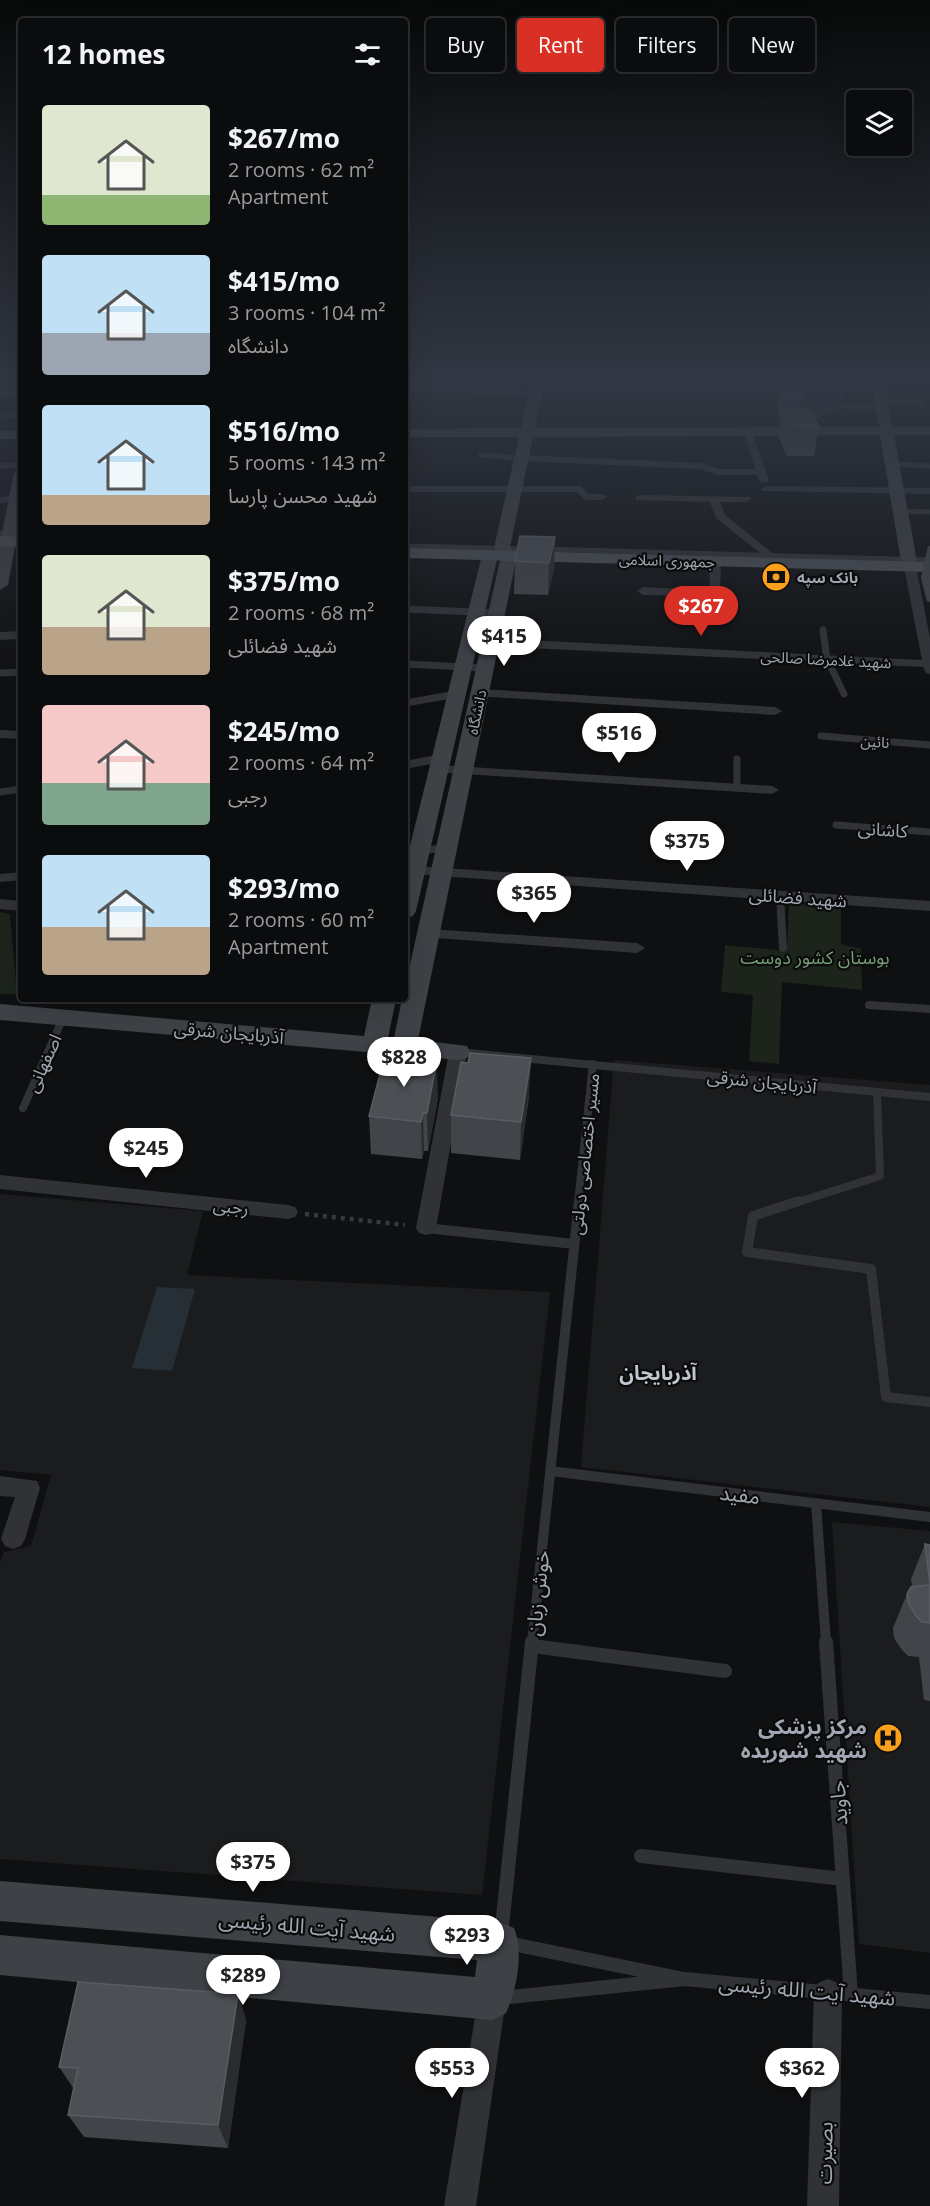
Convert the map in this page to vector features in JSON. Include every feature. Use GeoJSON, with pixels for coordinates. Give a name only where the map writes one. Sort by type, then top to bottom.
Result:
{"type":"FeatureCollection","features":[{"type":"Feature","properties":{"kind":"main road"},"geometry":{"type":"LineString","coordinates":[[1,576],[10,537],[12,499],[18,482]]}},
{"type":"Feature","properties":{"kind":"main road","name":"دانشگاه"},"geometry":{"type":"LineString","coordinates":[[408,891],[413,858],[440,764],[476,612],[500,553],[516,482]]}},
{"type":"Feature","properties":{"kind":"main road"},"geometry":{"type":"LineString","coordinates":[[895,482],[909,563]]}},
{"type":"Feature","properties":{"kind":"main road","name":"جمهوری اسلامی"},"geometry":{"type":"LineString","coordinates":[[408,552],[715,561],[774,559],[909,563],[930,567]]}},
{"type":"Feature","properties":{"kind":"main road","name":"دانشگاه"},"geometry":{"type":"LineString","coordinates":[[404,1047],[497,613],[500,553]]}},
{"type":"Feature","properties":{"kind":"main road"},"geometry":{"type":"LineString","coordinates":[[457,694],[480,693]]}},
{"type":"Feature","properties":{"kind":"main road"},"geometry":{"type":"LineString","coordinates":[[440,764],[465,765]]}},
{"type":"Feature","properties":{"kind":"main road"},"geometry":{"type":"LineString","coordinates":[[408,932],[429,934]]}},
{"type":"Feature","properties":{"kind":"main road"},"geometry":{"type":"LineString","coordinates":[[374,1044],[383,1002]]}},
{"type":"Feature","properties":{"kind":"main road","name":"آذربایجان شرقی"},"geometry":{"type":"LineString","coordinates":[[0,1012],[458,1052]]}},
{"type":"Feature","properties":{"kind":"main road","name":"شهید آیت الله رئیسی"},"geometry":{"type":"LineString","coordinates":[[0,1901],[500,1942]]}},
{"type":"Feature","properties":{"kind":"main road"},"geometry":{"type":"LineString","coordinates":[[492,1999],[500,1942]]}},
{"type":"Feature","properties":{"kind":"main road","name":"شهید آیت الله رئیسی"},"geometry":{"type":"LineString","coordinates":[[0,1955],[492,1999]]}},
{"type":"Feature","properties":{"kind":"street"},"geometry":{"type":"LineString","coordinates":[[765,482],[771,500]]}},
{"type":"Feature","properties":{"kind":"street"},"geometry":{"type":"LineString","coordinates":[[408,489],[581,489],[585,497],[602,497]]}},
{"type":"Feature","properties":{"kind":"street"},"geometry":{"type":"LineString","coordinates":[[767,489],[930,491]]}},
{"type":"Feature","properties":{"kind":"street"},"geometry":{"type":"LineString","coordinates":[[640,498],[746,499]]}},
{"type":"Feature","properties":{"kind":"street"},"geometry":{"type":"LineString","coordinates":[[714,499],[720,516],[774,559]]}},
{"type":"Feature","properties":{"kind":"street"},"geometry":{"type":"LineString","coordinates":[[644,591],[716,594],[715,561]]}},
{"type":"Feature","properties":{"kind":"street"},"geometry":{"type":"LineString","coordinates":[[909,563],[930,666]]}},
{"type":"Feature","properties":{"kind":"street"},"geometry":{"type":"LineString","coordinates":[[0,636],[18,635]]}},
{"type":"Feature","properties":{"kind":"street","name":"شهید غلامرضا صالحی"},"geometry":{"type":"LineString","coordinates":[[470,641],[930,666]]}},
{"type":"Feature","properties":{"kind":"street"},"geometry":{"type":"LineString","coordinates":[[480,693],[775,711]]}},
{"type":"Feature","properties":{"kind":"street"},"geometry":{"type":"LineString","coordinates":[[0,734],[18,735]]}},
{"type":"Feature","properties":{"kind":"street"},"geometry":{"type":"LineString","coordinates":[[408,757],[440,764]]}},
{"type":"Feature","properties":{"kind":"street"},"geometry":{"type":"LineString","coordinates":[[408,765],[440,764]]}},
{"type":"Feature","properties":{"kind":"street"},"geometry":{"type":"LineString","coordinates":[[465,765],[772,790]]}},
{"type":"Feature","properties":{"kind":"street","name":"شهید فضائلی"},"geometry":{"type":"LineString","coordinates":[[413,858],[442,872],[930,906]]}},
{"type":"Feature","properties":{"kind":"street"},"geometry":{"type":"LineString","coordinates":[[0,904],[18,906]]}},
{"type":"Feature","properties":{"kind":"street"},"geometry":{"type":"LineString","coordinates":[[429,934],[637,948]]}},
{"type":"Feature","properties":{"kind":"street"},"geometry":{"type":"LineString","coordinates":[[426,1228],[458,1052]]}},
{"type":"Feature","properties":{"kind":"street","name":"رجبی"},"geometry":{"type":"LineString","coordinates":[[0,1182],[288,1212]]}},
{"type":"Feature","properties":{"kind":"street"},"geometry":{"type":"LineString","coordinates":[[0,1486],[28,1488],[13,1539]]}},
{"type":"Feature","properties":{"kind":"street","name":"بصیرت"},"geometry":{"type":"LineString","coordinates":[[823,2206],[840,1994]]}},
{"type":"Feature","properties":{"kind":"street"},"geometry":{"type":"LineString","coordinates":[[460,2206],[492,1999]]}},
{"type":"Feature","properties":{"kind":"lane"},"geometry":{"type":"LineString","coordinates":[[900,511],[930,512]]}},
{"type":"Feature","properties":{"kind":"lane"},"geometry":{"type":"LineString","coordinates":[[408,546],[500,553],[774,559]]}},
{"type":"Feature","properties":{"kind":"lane"},"geometry":{"type":"LineString","coordinates":[[909,563],[930,560]]}},
{"type":"Feature","properties":{"kind":"lane"},"geometry":{"type":"LineString","coordinates":[[408,609],[497,613]]}},
{"type":"Feature","properties":{"kind":"lane"},"geometry":{"type":"LineString","coordinates":[[823,630],[827,659],[844,694]]}},
{"type":"Feature","properties":{"kind":"lane"},"geometry":{"type":"LineString","coordinates":[[408,664],[485,668]]}},
{"type":"Feature","properties":{"kind":"lane"},"geometry":{"type":"LineString","coordinates":[[0,674],[18,672]]}},
{"type":"Feature","properties":{"kind":"lane"},"geometry":{"type":"LineString","coordinates":[[408,702],[457,694]]}},
{"type":"Feature","properties":{"kind":"lane","name":"نائین"},"geometry":{"type":"LineString","coordinates":[[821,736],[930,745]]}},
{"type":"Feature","properties":{"kind":"lane"},"geometry":{"type":"LineString","coordinates":[[737,759],[737,788]]}},
{"type":"Feature","properties":{"kind":"lane"},"geometry":{"type":"LineString","coordinates":[[0,792],[18,789]]}},
{"type":"Feature","properties":{"kind":"lane","name":"کاشانی"},"geometry":{"type":"LineString","coordinates":[[836,825],[930,832]]}},
{"type":"Feature","properties":{"kind":"lane"},"geometry":{"type":"LineString","coordinates":[[413,858],[447,847]]}},
{"type":"Feature","properties":{"kind":"lane"},"geometry":{"type":"LineString","coordinates":[[0,878],[18,876]]}},
{"type":"Feature","properties":{"kind":"lane"},"geometry":{"type":"LineString","coordinates":[[780,896],[783,948]]}},
{"type":"Feature","properties":{"kind":"lane"},"geometry":{"type":"LineString","coordinates":[[869,1005],[930,1009]]}},
{"type":"Feature","properties":{"kind":"lane","name":"اصفهانی"},"geometry":{"type":"LineString","coordinates":[[23,1108],[63,1018]]}},
{"type":"Feature","properties":{"kind":"lane","name":"آذربایجان شرقی"},"geometry":{"type":"LineString","coordinates":[[458,1052],[930,1097]]}},
{"type":"Feature","properties":{"kind":"lane","name":"مسیر اختصاصی دولتی"},"geometry":{"type":"LineString","coordinates":[[574,1244],[593,1064]]}},
{"type":"Feature","properties":{"kind":"lane"},"geometry":{"type":"LineString","coordinates":[[877,1092],[880,1176],[753,1216],[747,1252],[871,1269],[886,1397],[930,1402]]}},
{"type":"Feature","properties":{"kind":"lane"},"geometry":{"type":"LineString","coordinates":[[426,1228],[574,1244]]}},
{"type":"Feature","properties":{"kind":"lane","name":"خوش زبان"},"geometry":{"type":"LineString","coordinates":[[500,1942],[574,1244]]}},
{"type":"Feature","properties":{"kind":"lane","name":"مفید"},"geometry":{"type":"LineString","coordinates":[[550,1471],[930,1517]]}},
{"type":"Feature","properties":{"kind":"lane","name":"جاوید"},"geometry":{"type":"LineString","coordinates":[[816,1503],[843,1879],[840,1994]]}},
{"type":"Feature","properties":{"kind":"lane"},"geometry":{"type":"LineString","coordinates":[[532,1646],[725,1671]]}},
{"type":"Feature","properties":{"kind":"lane"},"geometry":{"type":"LineString","coordinates":[[641,1856],[843,1879]]}},
{"type":"Feature","properties":{"kind":"lane","name":"شهید آیت الله رئیسی"},"geometry":{"type":"LineString","coordinates":[[500,1942],[684,1979],[930,2002]]}},
{"type":"Feature","properties":{"kind":"lane","name":"شهید آیت الله رئیسی"},"geometry":{"type":"LineString","coordinates":[[492,1999],[684,1979]]}},
{"type":"Feature","properties":{"kind":"path"},"geometry":{"type":"LineString","coordinates":[[288,1212],[426,1228]]}},
{"type":"Feature","properties":{"kind":"shaded area"},"geometry":{"type":"Polygon","coordinates":[[[614,1060],[930,1085],[930,1507],[581,1467],[614,1060]]]}},
{"type":"Feature","properties":{"kind":"shaded area"},"geometry":{"type":"Polygon","coordinates":[[[0,1194],[203,1211],[187,1275],[550,1292],[482,1895],[0,1859],[0,1563],[4,1552],[31,1546],[51,1475],[0,1470],[0,1194]]]}},
{"type":"Feature","properties":{"kind":"shaded area"},"geometry":{"type":"Polygon","coordinates":[[[157,1287],[195,1289],[172,1371],[132,1368],[157,1287]]]}},
{"type":"Feature","properties":{"kind":"shaded area","name":"مرکز پزشکی شهید شوریده"},"geometry":{"type":"Polygon","coordinates":[[[832,1522],[930,1531],[930,1953],[859,1944],[832,1522]]]}},
{"type":"Feature","properties":{"kind":"green space","name":"بوستان کشور دوست"},"geometry":{"type":"Polygon","coordinates":[[[789,903],[841,908],[841,944],[861,949],[862,990],[782,982],[779,1064],[749,1061],[753,995],[721,992],[725,945],[787,951],[789,903]]]}},
{"type":"Feature","properties":{"kind":"green space"},"geometry":{"type":"Polygon","coordinates":[[[0,912],[10,914],[17,994],[0,994],[0,912]]]}},
{"type":"Feature","properties":{"kind":"building"},"geometry":{"type":"Polygon","coordinates":[[[520,536],[555,537],[549,563],[515,561],[520,536]]]}},
{"type":"Feature","properties":{"kind":"building"},"geometry":{"type":"Polygon","coordinates":[[[470,1053],[531,1058],[521,1122],[451,1115],[461,1062],[468,1063],[470,1053]]]}},
{"type":"Feature","properties":{"kind":"building"},"geometry":{"type":"Polygon","coordinates":[[[385,1055],[437,1060],[427,1113],[423,1113],[421,1122],[369,1116],[385,1055]]]}},
{"type":"Feature","properties":{"kind":"building"},"geometry":{"type":"Polygon","coordinates":[[[925,1544],[930,1545],[930,1584],[925,1544]]]}},
{"type":"Feature","properties":{"kind":"building"},"geometry":{"type":"Polygon","coordinates":[[[930,1585],[930,1623],[922,1622],[916,1616],[909,1604],[907,1594],[911,1587],[930,1585]]]}},
{"type":"Feature","properties":{"kind":"building"},"geometry":{"type":"Polygon","coordinates":[[[78,1982],[238,1994],[218,2125],[68,2115],[78,2068],[59,2067],[78,1982]]]}},
{"type":"Feature","properties":{"kind":"place","name":"بانک سپه"},"geometry":{"type":"Point","coordinates":[776,577]}},
{"type":"Feature","properties":{"kind":"place","name":"مرکز پزشکی شهید شوریده"},"geometry":{"type":"Point","coordinates":[888,1738]}},
{"type":"Feature","properties":{"kind":"district","name":"آذربایجان"},"geometry":{"type":"Point","coordinates":[658,1372]}}]}
